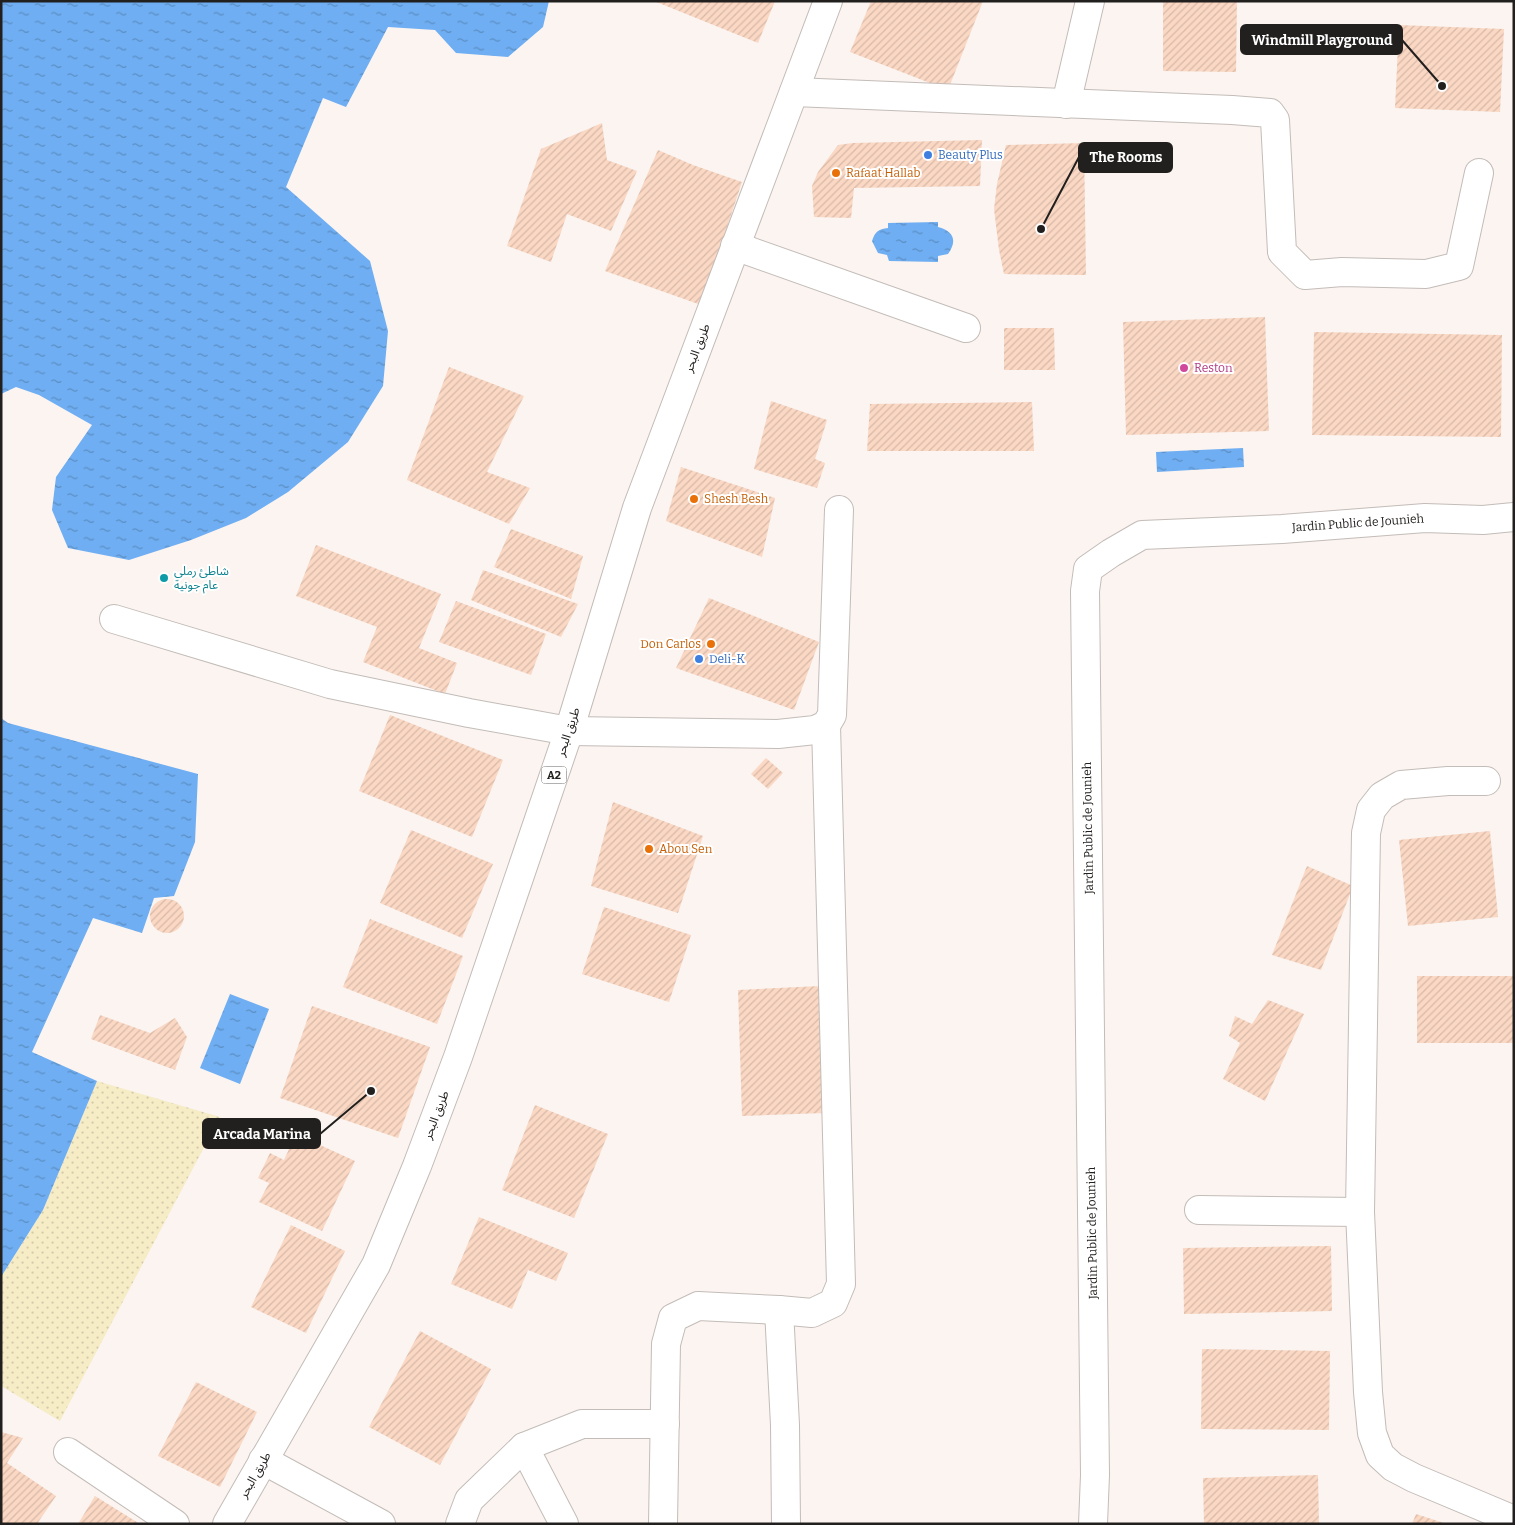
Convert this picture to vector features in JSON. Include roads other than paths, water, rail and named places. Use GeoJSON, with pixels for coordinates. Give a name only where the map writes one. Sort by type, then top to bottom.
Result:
{"type":"FeatureCollection","features":[{"type":"Feature","properties":{"kind":"street","name":"طريق البحر"},"geometry":{"type":"LineString","coordinates":[[227,1524],[376,1265],[417,1166],[458,1057],[569,731],[637,508],[828,1]]}},
{"type":"Feature","properties":{"kind":"street"},"geometry":{"type":"LineString","coordinates":[[1066,104],[1090,1]]}},
{"type":"Feature","properties":{"kind":"street"},"geometry":{"type":"LineString","coordinates":[[794,92],[1270,113],[1276,120],[1282,252],[1305,275],[1342,272],[1426,274],[1458,266],[1478,173]]}},
{"type":"Feature","properties":{"kind":"street"},"geometry":{"type":"LineString","coordinates":[[735,246],[966,328]]}},
{"type":"Feature","properties":{"kind":"street"},"geometry":{"type":"LineString","coordinates":[[663,1524],[666,1344],[673,1318],[698,1306],[812,1313],[833,1303],[841,1284],[826,725],[832,715],[839,510]]}},
{"type":"Feature","properties":{"kind":"street","name":"Jardin Public de Jounieh"},"geometry":{"type":"LineString","coordinates":[[1093,1524],[1094,1445],[1085,592],[1088,569],[1142,535],[1282,529],[1425,518],[1483,520],[1514,517]]}},
{"type":"Feature","properties":{"kind":"street"},"geometry":{"type":"LineString","coordinates":[[114,619],[330,684],[469,713],[569,731],[778,734],[815,730],[826,725]]}},
{"type":"Feature","properties":{"kind":"street"},"geometry":{"type":"LineString","coordinates":[[1486,781],[1448,781],[1401,785],[1382,796],[1371,810],[1366,833],[1360,1212],[1368,1392],[1372,1433],[1380,1455],[1394,1467],[1414,1478],[1514,1520]]}},
{"type":"Feature","properties":{"kind":"street"},"geometry":{"type":"LineString","coordinates":[[1199,1210],[1360,1212]]}},
{"type":"Feature","properties":{"kind":"street"},"geometry":{"type":"LineString","coordinates":[[779,1310],[785,1425],[786,1524]]}},
{"type":"Feature","properties":{"kind":"street"},"geometry":{"type":"LineString","coordinates":[[460,1524],[469,1500],[524,1447],[582,1424],[665,1424]]}},
{"type":"Feature","properties":{"kind":"street"},"geometry":{"type":"LineString","coordinates":[[524,1447],[564,1524]]}},
{"type":"Feature","properties":{"kind":"street"},"geometry":{"type":"LineString","coordinates":[[68,1452],[175,1524]]}},
{"type":"Feature","properties":{"kind":"street"},"geometry":{"type":"LineString","coordinates":[[263,1460],[381,1524]]}},
{"type":"Feature","properties":{"kind":"water"},"geometry":{"type":"Polygon","coordinates":[[[1,1],[549,1],[543,27],[508,57],[456,53],[435,30],[388,27],[346,107],[323,98],[286,187],[370,261],[388,331],[383,386],[348,442],[288,492],[246,518],[191,540],[129,560],[68,548],[52,510],[56,477],[92,425],[39,395],[16,387],[1,394],[1,1]]]}},
{"type":"Feature","properties":{"kind":"water"},"geometry":{"type":"Polygon","coordinates":[[[938,222],[938,227],[950,234],[953,244],[948,254],[938,256],[938,262],[889,261],[887,255],[878,253],[872,241],[877,232],[888,228],[888,223],[938,222]]]}},
{"type":"Feature","properties":{"kind":"water"},"geometry":{"type":"Polygon","coordinates":[[[1243,448],[1244,467],[1157,472],[1156,452],[1243,448]]]}},
{"type":"Feature","properties":{"kind":"water"},"geometry":{"type":"Polygon","coordinates":[[[1,718],[8,723],[198,774],[195,842],[174,896],[154,898],[142,933],[93,918],[32,1052],[97,1081],[43,1210],[1,1277],[1,718]]]}},
{"type":"Feature","properties":{"kind":"water"},"geometry":{"type":"Polygon","coordinates":[[[230,994],[269,1009],[240,1084],[200,1068],[230,994]]]}},
{"type":"Feature","properties":{"kind":"place","name":"Windmill Playground"},"geometry":{"type":"Point","coordinates":[1442,86]}},
{"type":"Feature","properties":{"kind":"place","name":"Beauty Plus"},"geometry":{"type":"Point","coordinates":[928,155]}},
{"type":"Feature","properties":{"kind":"place","name":"Rafaat Hallab"},"geometry":{"type":"Point","coordinates":[836,173]}},
{"type":"Feature","properties":{"kind":"place","name":"The Rooms"},"geometry":{"type":"Point","coordinates":[1041,229]}},
{"type":"Feature","properties":{"kind":"place","name":"Reston"},"geometry":{"type":"Point","coordinates":[1184,368]}},
{"type":"Feature","properties":{"kind":"place","name":"Shesh Besh"},"geometry":{"type":"Point","coordinates":[694,499]}},
{"type":"Feature","properties":{"kind":"place","name":"شاطئ رملي عام جونية"},"geometry":{"type":"Point","coordinates":[164,578]}},
{"type":"Feature","properties":{"kind":"place","name":"Don Carlos"},"geometry":{"type":"Point","coordinates":[711,644]}},
{"type":"Feature","properties":{"kind":"place","name":"Deli-K"},"geometry":{"type":"Point","coordinates":[699,659]}},
{"type":"Feature","properties":{"kind":"place","name":"Abou Sen"},"geometry":{"type":"Point","coordinates":[649,849]}},
{"type":"Feature","properties":{"kind":"place","name":"Arcada Marina"},"geometry":{"type":"Point","coordinates":[371,1091]}}]}
